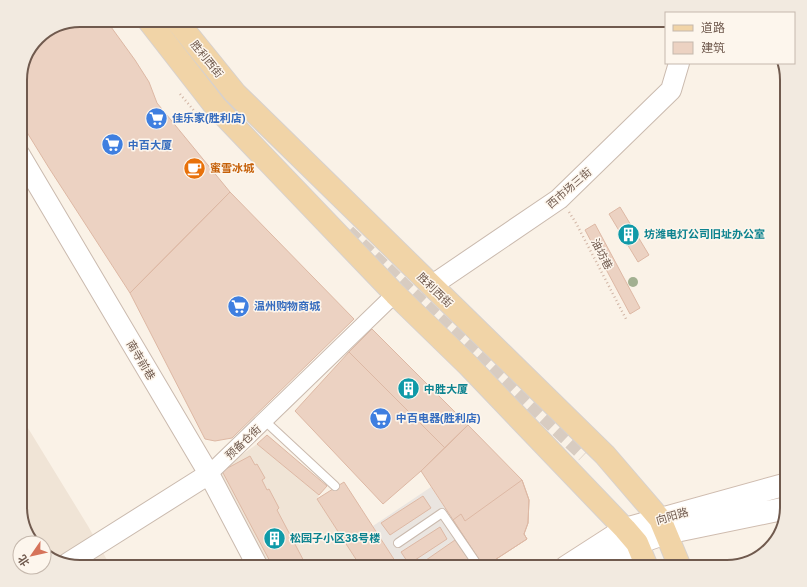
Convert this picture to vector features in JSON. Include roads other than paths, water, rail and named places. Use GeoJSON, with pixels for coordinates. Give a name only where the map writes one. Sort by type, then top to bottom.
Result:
{"type":"FeatureCollection","features":[{"type":"Feature","properties":{"kind":"main road","name":"胜利西街"},"geometry":{"type":"LineString","coordinates":[[153,27],[215,106],[395,294],[468,365],[631,536],[643,560]]}},
{"type":"Feature","properties":{"kind":"main road","name":"胜利西街"},"geometry":{"type":"LineString","coordinates":[[182,27],[235,93],[605,455],[663,526],[677,560]]}},
{"type":"Feature","properties":{"kind":"main road","name":"向阳路"},"geometry":{"type":"LineString","coordinates":[[581,560],[631,536],[780,486]]}},
{"type":"Feature","properties":{"kind":"main road","name":"向阳路"},"geometry":{"type":"LineString","coordinates":[[663,526],[780,509]]}},
{"type":"Feature","properties":{"kind":"main road","name":"向阳路"},"geometry":{"type":"LineString","coordinates":[[609,560],[631,536]]}},
{"type":"Feature","properties":{"kind":"street","name":"西市场三街"},"geometry":{"type":"LineString","coordinates":[[431,286],[560,199],[671,90],[679,64]]}},
{"type":"Feature","properties":{"kind":"street","name":"南寺前巷"},"geometry":{"type":"LineString","coordinates":[[27,167],[209,474],[254,560]]}},
{"type":"Feature","properties":{"kind":"street","name":"预备仓街"},"geometry":{"type":"LineString","coordinates":[[73,560],[209,474],[395,294]]}},
{"type":"Feature","properties":{"kind":"lane"},"geometry":{"type":"LineString","coordinates":[[265,421],[335,486]]}},
{"type":"Feature","properties":{"kind":"lane"},"geometry":{"type":"LineString","coordinates":[[398,543],[442,513],[474,560]]}},
{"type":"Feature","properties":{"kind":"tunnel"},"geometry":{"type":"LineString","coordinates":[[349,231],[583,456]]}},
{"type":"Feature","properties":{"kind":"place","name":"佳乐家(胜利店)"},"geometry":{"type":"Point","coordinates":[157,118]}},
{"type":"Feature","properties":{"kind":"place","name":"中百大厦"},"geometry":{"type":"Point","coordinates":[113,145]}},
{"type":"Feature","properties":{"kind":"place","name":"蜜雪冰城"},"geometry":{"type":"Point","coordinates":[194,168]}},
{"type":"Feature","properties":{"kind":"place","name":"坊潍电灯公司旧址办公室"},"geometry":{"type":"Point","coordinates":[629,234]}},
{"type":"Feature","properties":{"kind":"place","name":"温州购物商城"},"geometry":{"type":"Point","coordinates":[239,306]}},
{"type":"Feature","properties":{"kind":"place","name":"中胜大厦"},"geometry":{"type":"Point","coordinates":[408,389]}},
{"type":"Feature","properties":{"kind":"place","name":"中百电器(胜利店)"},"geometry":{"type":"Point","coordinates":[381,418]}},
{"type":"Feature","properties":{"kind":"place","name":"松园子小区38号楼"},"geometry":{"type":"Point","coordinates":[275,538]}}]}
